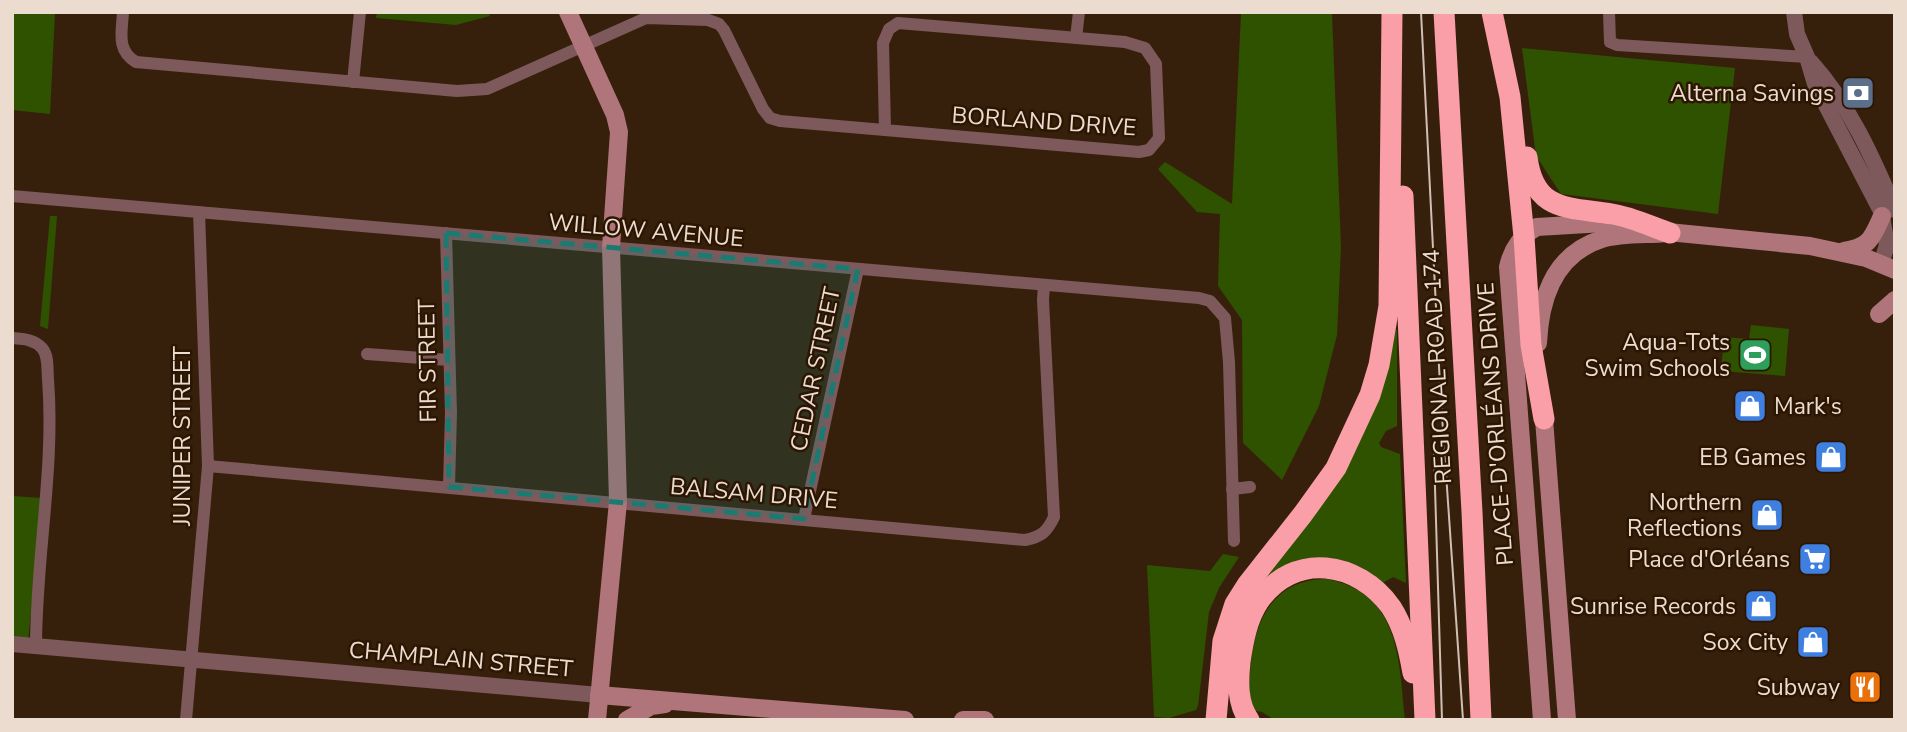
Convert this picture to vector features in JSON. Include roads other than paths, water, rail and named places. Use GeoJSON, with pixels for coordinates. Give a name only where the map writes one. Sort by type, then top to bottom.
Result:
{"type":"FeatureCollection","features":[{"type":"Feature","properties":{"kind":"highway"},"geometry":{"type":"LineString","coordinates":[[1216,720],[1223,641],[1235,604],[1253,576],[1336,468],[1370,395],[1379,365],[1389,306],[1393,12]]}},
{"type":"Feature","properties":{"kind":"highway","name":"REGIONAL ROAD 174"},"geometry":{"type":"LineString","coordinates":[[1393,12],[1408,297],[1425,720]]}},
{"type":"Feature","properties":{"kind":"highway","name":"REGIONAL ROAD 174"},"geometry":{"type":"LineString","coordinates":[[1444,12],[1481,720]]}},
{"type":"Feature","properties":{"kind":"highway"},"geometry":{"type":"LineString","coordinates":[[1492,12],[1510,97],[1524,237],[1531,345],[1544,419]]}},
{"type":"Feature","properties":{"kind":"highway"},"geometry":{"type":"LineString","coordinates":[[1510,97],[1532,181],[1540,194],[1566,208],[1615,214],[1670,233]]}},
{"type":"Feature","properties":{"kind":"highway"},"geometry":{"type":"LineString","coordinates":[[1249,720],[1241,705],[1239,683],[1242,647],[1251,616],[1267,591],[1281,580],[1309,568],[1324,567],[1360,578],[1371,585],[1391,608],[1405,636],[1410,655],[1417,720]]}},
{"type":"Feature","properties":{"kind":"main road"},"geometry":{"type":"LineString","coordinates":[[568,12],[615,115],[619,132],[611,247],[618,502],[597,720]]}},
{"type":"Feature","properties":{"kind":"main road"},"geometry":{"type":"LineString","coordinates":[[1840,251],[1860,248],[1866,244],[1888,213]]}},
{"type":"Feature","properties":{"kind":"main road"},"geometry":{"type":"LineString","coordinates":[[1524,237],[1537,227],[1604,223],[1670,233],[1781,242],[1840,251],[1888,267]]}},
{"type":"Feature","properties":{"kind":"main road"},"geometry":{"type":"LineString","coordinates":[[1567,720],[1538,349],[1543,301],[1549,284],[1559,269],[1586,247],[1602,239],[1670,233]]}},
{"type":"Feature","properties":{"kind":"main road","name":"PLACE-D'ORLÉANS DRIVE"},"geometry":{"type":"LineString","coordinates":[[1524,237],[1511,254],[1508,267],[1542,720]]}},
{"type":"Feature","properties":{"kind":"main road"},"geometry":{"type":"LineString","coordinates":[[1879,314],[1895,300]]}},
{"type":"Feature","properties":{"kind":"main road"},"geometry":{"type":"LineString","coordinates":[[1530,720],[1533,596]]}},
{"type":"Feature","properties":{"kind":"main road","name":"CHAMPLAIN STREET"},"geometry":{"type":"LineString","coordinates":[[599,695],[849,718],[905,720]]}},
{"type":"Feature","properties":{"kind":"main road"},"geometry":{"type":"LineString","coordinates":[[627,720],[651,706],[687,701]]}},
{"type":"Feature","properties":{"kind":"main road"},"geometry":{"type":"LineString","coordinates":[[963,720],[985,720]]}},
{"type":"Feature","properties":{"kind":"street"},"geometry":{"type":"LineString","coordinates":[[123,12],[122,46],[126,56],[136,62],[475,91],[497,85],[584,45]]}},
{"type":"Feature","properties":{"kind":"street"},"geometry":{"type":"LineString","coordinates":[[353,82],[360,12]]}},
{"type":"Feature","properties":{"kind":"street"},"geometry":{"type":"LineString","coordinates":[[1076,38],[1079,12]]}},
{"type":"Feature","properties":{"kind":"street"},"geometry":{"type":"LineString","coordinates":[[1609,12],[1610,42],[1616,46],[1808,57]]}},
{"type":"Feature","properties":{"kind":"street"},"geometry":{"type":"LineString","coordinates":[[1794,12],[1797,34],[1808,57],[1815,84],[1888,213],[1888,267]]}},
{"type":"Feature","properties":{"kind":"street","name":"BORLAND DRIVE"},"geometry":{"type":"LineString","coordinates":[[584,45],[646,18],[714,22],[724,30],[770,118],[780,121],[1139,152],[1149,150],[1155,145],[1160,131],[1157,64],[1144,48],[1135,44],[898,23],[889,29],[883,43],[885,130]]}},
{"type":"Feature","properties":{"kind":"street","name":"WILLOW AVENUE"},"geometry":{"type":"LineString","coordinates":[[12,196],[1210,301],[1225,318],[1229,362],[1234,541]]}},
{"type":"Feature","properties":{"kind":"street","name":"JUNIPER STREET"},"geometry":{"type":"LineString","coordinates":[[187,720],[208,466],[199,212]]}},
{"type":"Feature","properties":{"kind":"street","name":"FIR STREET"},"geometry":{"type":"LineString","coordinates":[[446,233],[449,487]]}},
{"type":"Feature","properties":{"kind":"street","name":"CEDAR STREET"},"geometry":{"type":"LineString","coordinates":[[804,519],[859,269]]}},
{"type":"Feature","properties":{"kind":"street","name":"BALSAM DRIVE"},"geometry":{"type":"LineString","coordinates":[[208,466],[1025,540],[1038,538],[1047,531],[1054,517],[1044,285]]}},
{"type":"Feature","properties":{"kind":"street"},"geometry":{"type":"LineString","coordinates":[[12,338],[31,340],[41,346],[46,355],[50,400],[49,471],[36,646]]}},
{"type":"Feature","properties":{"kind":"street"},"geometry":{"type":"LineString","coordinates":[[367,354],[449,360]]}},
{"type":"Feature","properties":{"kind":"street"},"geometry":{"type":"LineString","coordinates":[[1233,489],[1250,487]]}},
{"type":"Feature","properties":{"kind":"street","name":"CHAMPLAIN STREET"},"geometry":{"type":"LineString","coordinates":[[12,644],[599,695]]}},
{"type":"Feature","properties":{"kind":"tram line"},"geometry":{"type":"LineString","coordinates":[[1421,12],[1440,386],[1463,720]]}},
{"type":"Feature","properties":{"kind":"tram line"},"geometry":{"type":"LineString","coordinates":[[1434,454],[1442,720]]}},
{"type":"Feature","properties":{"kind":"place","name":"Alterna Savings"},"geometry":{"type":"Point","coordinates":[1858,93]}},
{"type":"Feature","properties":{"kind":"place","name":"Aqua-Tots Swim Schools"},"geometry":{"type":"Point","coordinates":[1755,355]}},
{"type":"Feature","properties":{"kind":"place","name":"Mark's"},"geometry":{"type":"Point","coordinates":[1750,406]}},
{"type":"Feature","properties":{"kind":"place","name":"EB Games"},"geometry":{"type":"Point","coordinates":[1831,457]}},
{"type":"Feature","properties":{"kind":"place","name":"Northern Reflections"},"geometry":{"type":"Point","coordinates":[1767,515]}},
{"type":"Feature","properties":{"kind":"place","name":"Place d'Orléans"},"geometry":{"type":"Point","coordinates":[1815,559]}},
{"type":"Feature","properties":{"kind":"place","name":"Sunrise Records"},"geometry":{"type":"Point","coordinates":[1761,606]}},
{"type":"Feature","properties":{"kind":"place","name":"Sox City"},"geometry":{"type":"Point","coordinates":[1813,642]}},
{"type":"Feature","properties":{"kind":"place","name":"Subway"},"geometry":{"type":"Point","coordinates":[1865,687]}}]}
